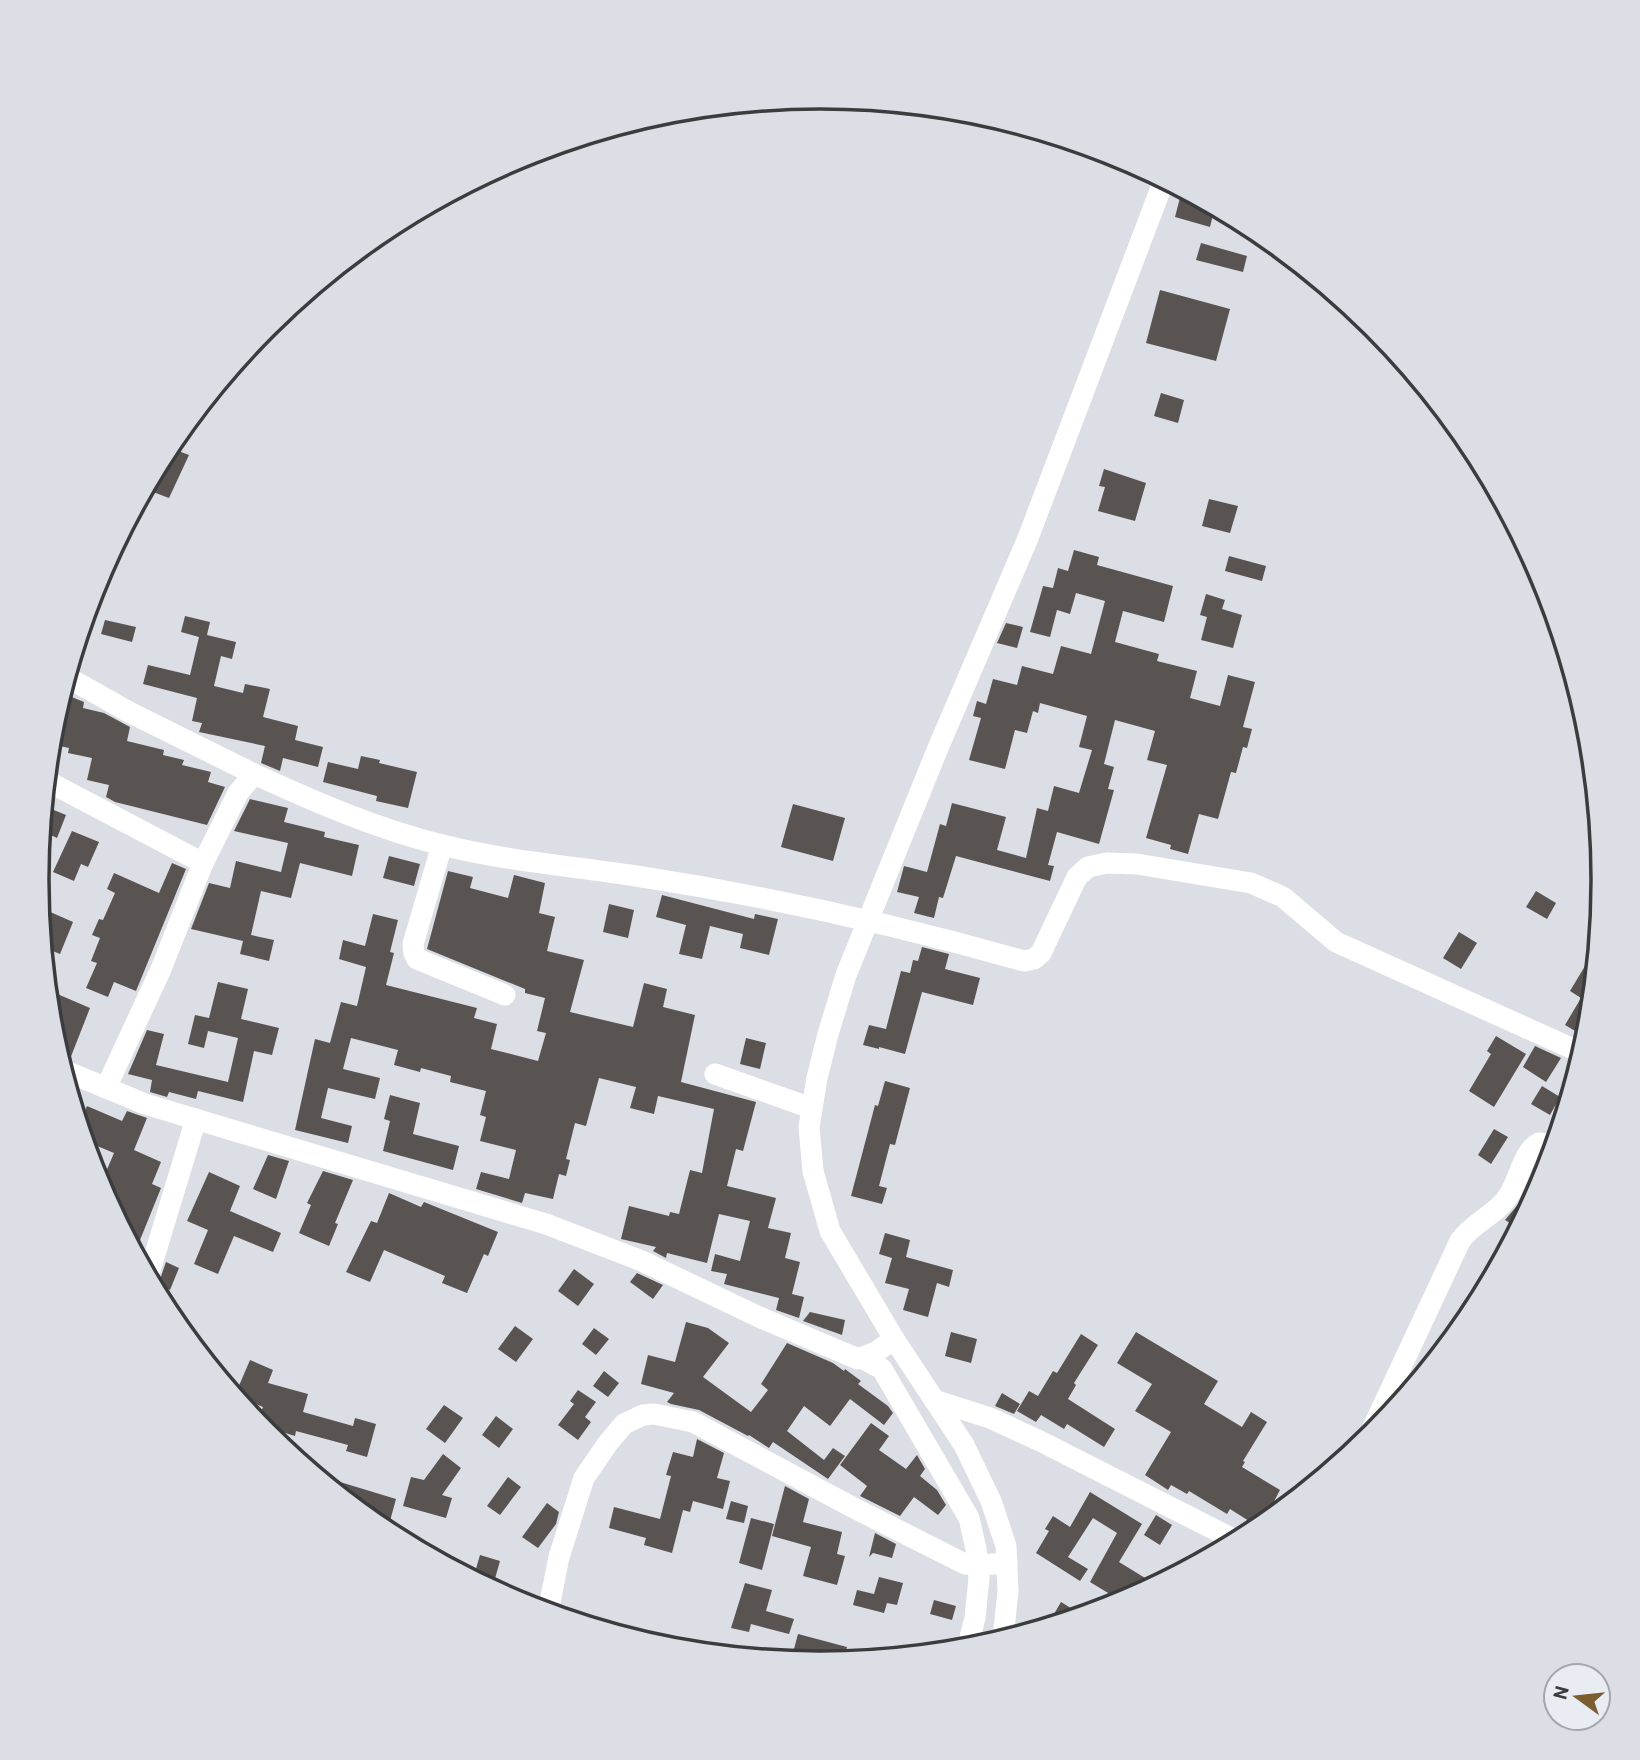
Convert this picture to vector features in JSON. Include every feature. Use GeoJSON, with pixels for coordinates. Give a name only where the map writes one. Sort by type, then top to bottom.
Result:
{"type":"FeatureCollection","features":[{"type":"Feature","properties":{"kind":"street"},"geometry":{"type":"LineString","coordinates":[[1004,1628],[1008,1591],[974,1537],[964,1507],[882,1370],[881,1348],[830,1231],[813,1171],[808,1107],[846,975],[855,918],[938,748],[1028,538],[1161,189]]}},
{"type":"Feature","properties":{"kind":"street"},"geometry":{"type":"LineString","coordinates":[[75,681],[129,712],[254,774],[356,819],[443,845],[538,864],[635,875],[916,930],[1029,961],[1041,953],[1072,886],[1088,867],[1107,863],[1137,864],[1251,883],[1283,897],[1336,942],[1572,1048]]}},
{"type":"Feature","properties":{"kind":"street"},"geometry":{"type":"LineString","coordinates":[[106,1088],[161,969],[204,863],[239,793],[254,774]]}},
{"type":"Feature","properties":{"kind":"street"},"geometry":{"type":"LineString","coordinates":[[55,785],[204,863]]}},
{"type":"Feature","properties":{"kind":"street"},"geometry":{"type":"LineString","coordinates":[[443,845],[413,944],[416,959],[505,995]]}},
{"type":"Feature","properties":{"kind":"street"},"geometry":{"type":"LineString","coordinates":[[715,1074],[808,1107]]}},
{"type":"Feature","properties":{"kind":"street"},"geometry":{"type":"LineString","coordinates":[[74,1075],[145,1104],[546,1224],[631,1257],[858,1359],[881,1348]]}},
{"type":"Feature","properties":{"kind":"street"},"geometry":{"type":"LineString","coordinates":[[152,1265],[196,1119]]}},
{"type":"Feature","properties":{"kind":"street"},"geometry":{"type":"LineString","coordinates":[[1383,1406],[1460,1241],[1478,1222],[1502,1205],[1532,1148],[1539,1143],[1544,1144]]}},
{"type":"Feature","properties":{"kind":"street"},"geometry":{"type":"LineString","coordinates":[[881,1348],[934,1400],[964,1445],[991,1501],[1006,1546],[993,1564],[970,1636]]}},
{"type":"Feature","properties":{"kind":"street"},"geometry":{"type":"LineString","coordinates":[[934,1400],[990,1418],[1040,1441],[1225,1535]]}},
{"type":"Feature","properties":{"kind":"street"},"geometry":{"type":"LineString","coordinates":[[550,1602],[559,1557],[584,1478],[624,1424],[643,1415],[654,1414],[693,1422],[965,1564],[993,1564]]}},
{"type":"Feature","properties":{"kind":"building"},"geometry":{"type":"Polygon","coordinates":[[[1180,199],[1213,216],[1210,227],[1175,217],[1180,199]]]}},
{"type":"Feature","properties":{"kind":"building"},"geometry":{"type":"Polygon","coordinates":[[[1201,243],[1247,256],[1243,272],[1196,260],[1201,243]]]}},
{"type":"Feature","properties":{"kind":"building"},"geometry":{"type":"Polygon","coordinates":[[[1160,290],[1230,309],[1216,361],[1146,343],[1160,290]]]}},
{"type":"Feature","properties":{"kind":"building"},"geometry":{"type":"Polygon","coordinates":[[[1161,393],[1184,400],[1178,423],[1154,416],[1161,393]]]}},
{"type":"Feature","properties":{"kind":"building"},"geometry":{"type":"Polygon","coordinates":[[[179,451],[189,455],[169,498],[153,492],[179,451]]]}},
{"type":"Feature","properties":{"kind":"building"},"geometry":{"type":"Polygon","coordinates":[[[1104,469],[1146,483],[1135,521],[1098,511],[1105,487],[1099,486],[1104,469]]]}},
{"type":"Feature","properties":{"kind":"building"},"geometry":{"type":"Polygon","coordinates":[[[1209,499],[1238,506],[1230,533],[1202,526],[1209,499]]]}},
{"type":"Feature","properties":{"kind":"building"},"geometry":{"type":"Polygon","coordinates":[[[1074,550],[1099,557],[1097,565],[1173,586],[1164,622],[1123,611],[1115,642],[1159,654],[1157,661],[1197,671],[1190,698],[1220,706],[1228,675],[1255,682],[1243,727],[1252,729],[1247,748],[1243,747],[1236,773],[1231,772],[1218,819],[1199,814],[1188,854],[1170,849],[1171,845],[1146,838],[1167,765],[1147,760],[1155,731],[1115,720],[1104,764],[1114,767],[1108,789],[1114,790],[1099,844],[1057,832],[1048,865],[1054,866],[1050,881],[956,856],[943,898],[939,897],[934,918],[914,913],[919,897],[897,892],[904,866],[927,872],[940,824],[946,826],[952,803],[1006,817],[997,850],[1026,858],[1037,808],[1048,811],[1054,786],[1079,793],[1092,750],[1079,747],[1087,716],[1040,703],[1038,713],[1033,711],[1027,733],[1015,730],[1005,769],[969,760],[981,718],[973,716],[977,701],[986,704],[993,679],[1017,685],[1022,666],[1053,674],[1061,646],[1091,654],[1105,601],[1076,593],[1070,614],[1057,610],[1050,637],[1030,632],[1043,586],[1053,588],[1058,568],[1068,571],[1074,550]]]}},
{"type":"Feature","properties":{"kind":"building"},"geometry":{"type":"Polygon","coordinates":[[[1229,556],[1266,566],[1262,581],[1225,571],[1229,556]]]}},
{"type":"Feature","properties":{"kind":"building"},"geometry":{"type":"Polygon","coordinates":[[[1206,594],[1225,600],[1222,609],[1242,615],[1233,648],[1201,640],[1207,617],[1200,615],[1206,594]]]}},
{"type":"Feature","properties":{"kind":"building"},"geometry":{"type":"Polygon","coordinates":[[[185,616],[210,622],[207,635],[236,642],[232,659],[221,656],[214,686],[243,693],[245,684],[270,689],[263,717],[298,726],[295,740],[323,747],[318,767],[283,758],[280,771],[261,763],[265,746],[199,732],[202,723],[192,721],[197,698],[143,684],[148,665],[190,675],[199,637],[181,632],[185,616]]]}},
{"type":"Feature","properties":{"kind":"building"},"geometry":{"type":"Polygon","coordinates":[[[105,620],[136,627],[132,642],[101,634],[105,620]]]}},
{"type":"Feature","properties":{"kind":"building"},"geometry":{"type":"Polygon","coordinates":[[[1006,623],[1023,627],[1017,648],[997,643],[1006,623]]]}},
{"type":"Feature","properties":{"kind":"building"},"geometry":{"type":"Polygon","coordinates":[[[71,697],[84,702],[83,708],[104,713],[130,727],[127,741],[164,750],[163,755],[184,760],[182,765],[211,772],[208,782],[225,787],[207,825],[115,802],[106,797],[109,785],[87,780],[92,758],[68,753],[69,748],[61,746],[71,697]]]}},
{"type":"Feature","properties":{"kind":"building"},"geometry":{"type":"Polygon","coordinates":[[[361,756],[417,772],[408,808],[376,801],[377,796],[323,782],[328,762],[358,769],[361,756]]]}},
{"type":"Feature","properties":{"kind":"building"},"geometry":{"type":"Polygon","coordinates":[[[250,799],[288,808],[284,822],[325,832],[324,837],[359,845],[352,876],[300,863],[291,898],[261,891],[251,935],[274,940],[269,961],[240,954],[243,941],[191,929],[209,883],[230,888],[236,861],[281,872],[288,843],[234,831],[250,799]]]}},
{"type":"Feature","properties":{"kind":"building"},"geometry":{"type":"Polygon","coordinates":[[[793,804],[845,818],[833,861],[781,847],[793,804]]]}},
{"type":"Feature","properties":{"kind":"building"},"geometry":{"type":"Polygon","coordinates":[[[53,810],[66,815],[57,838],[51,835],[53,810]]]}},
{"type":"Feature","properties":{"kind":"building"},"geometry":{"type":"Polygon","coordinates":[[[72,831],[99,842],[88,867],[81,864],[74,881],[53,872],[72,831]]]}},
{"type":"Feature","properties":{"kind":"building"},"geometry":{"type":"Polygon","coordinates":[[[389,856],[420,864],[414,886],[383,878],[389,856]]]}},
{"type":"Feature","properties":{"kind":"building"},"geometry":{"type":"Polygon","coordinates":[[[172,863],[186,869],[136,991],[114,982],[108,997],[86,988],[97,963],[91,961],[100,938],[92,935],[99,919],[103,920],[115,893],[107,889],[114,873],[159,893],[172,863]]]}},
{"type":"Feature","properties":{"kind":"building"},"geometry":{"type":"Polygon","coordinates":[[[448,871],[473,877],[470,888],[508,898],[514,875],[545,883],[539,913],[555,917],[547,951],[584,960],[570,1012],[633,1027],[644,983],[667,989],[663,1007],[695,1015],[681,1082],[756,1102],[743,1151],[736,1149],[727,1186],[776,1198],[768,1228],[791,1233],[785,1258],[800,1262],[792,1294],[804,1297],[799,1318],[776,1310],[779,1298],[724,1284],[727,1274],[711,1271],[715,1254],[740,1261],[750,1221],[719,1214],[707,1263],[667,1253],[666,1258],[653,1251],[656,1247],[621,1239],[629,1206],[669,1216],[670,1212],[679,1214],[690,1170],[702,1173],[714,1109],[658,1096],[654,1114],[630,1108],[636,1087],[599,1078],[586,1126],[575,1123],[566,1159],[570,1160],[566,1176],[559,1174],[553,1199],[525,1193],[522,1203],[476,1189],[481,1172],[509,1179],[516,1150],[480,1141],[486,1117],[480,1115],[486,1091],[450,1082],[451,1076],[421,1068],[420,1072],[394,1065],[398,1050],[351,1038],[343,1069],[380,1078],[375,1099],[328,1088],[321,1118],[352,1126],[348,1143],[295,1130],[315,1039],[330,1043],[341,1002],[357,1006],[366,967],[339,959],[343,940],[365,946],[373,914],[398,920],[386,985],[477,1008],[474,1018],[497,1024],[491,1049],[538,1061],[546,1033],[537,1031],[545,998],[525,993],[525,989],[427,949],[448,871]]]}},
{"type":"Feature","properties":{"kind":"building"},"geometry":{"type":"Polygon","coordinates":[[[1536,891],[1556,903],[1547,919],[1526,907],[1536,891]]]}},
{"type":"Feature","properties":{"kind":"building"},"geometry":{"type":"Polygon","coordinates":[[[662,895],[754,919],[755,914],[778,919],[769,955],[740,948],[743,934],[710,926],[702,959],[679,954],[686,925],[656,917],[662,895]]]}},
{"type":"Feature","properties":{"kind":"building"},"geometry":{"type":"Polygon","coordinates":[[[609,904],[634,910],[628,938],[603,932],[609,904]]]}},
{"type":"Feature","properties":{"kind":"building"},"geometry":{"type":"Polygon","coordinates":[[[50,912],[73,922],[60,954],[53,951],[50,912]]]}},
{"type":"Feature","properties":{"kind":"building"},"geometry":{"type":"Polygon","coordinates":[[[1459,932],[1477,943],[1461,969],[1443,958],[1459,932]]]}},
{"type":"Feature","properties":{"kind":"building"},"geometry":{"type":"Polygon","coordinates":[[[922,947],[949,954],[945,969],[980,978],[973,1005],[922,992],[905,1054],[863,1045],[869,1025],[886,1029],[901,971],[910,973],[913,960],[918,961],[922,947]]]}},
{"type":"Feature","properties":{"kind":"building"},"geometry":{"type":"Polygon","coordinates":[[[1586,965],[1584,981],[1576,1031],[1565,1025],[1581,998],[1570,991],[1586,965]]]}},
{"type":"Feature","properties":{"kind":"building"},"geometry":{"type":"Polygon","coordinates":[[[218,982],[248,989],[241,1019],[279,1028],[272,1055],[254,1051],[243,1102],[198,1091],[196,1099],[169,1092],[167,1097],[150,1092],[152,1080],[128,1074],[147,1030],[164,1034],[156,1065],[228,1082],[238,1038],[208,1031],[204,1048],[188,1044],[195,1015],[209,1018],[218,982]]]}},
{"type":"Feature","properties":{"kind":"building"},"geometry":{"type":"Polygon","coordinates":[[[58,994],[90,1008],[70,1058],[58,994]]]}},
{"type":"Feature","properties":{"kind":"building"},"geometry":{"type":"Polygon","coordinates":[[[1496,1036],[1526,1054],[1494,1107],[1469,1091],[1491,1054],[1487,1051],[1496,1036]]]}},
{"type":"Feature","properties":{"kind":"building"},"geometry":{"type":"Polygon","coordinates":[[[746,1038],[766,1043],[760,1069],[740,1064],[746,1038]]]}},
{"type":"Feature","properties":{"kind":"building"},"geometry":{"type":"Polygon","coordinates":[[[1535,1046],[1561,1058],[1546,1082],[1523,1067],[1535,1046]]]}},
{"type":"Feature","properties":{"kind":"building"},"geometry":{"type":"Polygon","coordinates":[[[885,1081],[910,1088],[895,1145],[890,1144],[879,1186],[887,1188],[882,1204],[851,1196],[875,1105],[878,1106],[885,1081]]]}},
{"type":"Feature","properties":{"kind":"building"},"geometry":{"type":"Polygon","coordinates":[[[1542,1086],[1560,1097],[1550,1115],[1531,1104],[1542,1086]]]}},
{"type":"Feature","properties":{"kind":"building"},"geometry":{"type":"Polygon","coordinates":[[[390,1095],[420,1103],[413,1134],[459,1146],[453,1170],[383,1151],[390,1121],[384,1119],[390,1095]]]}},
{"type":"Feature","properties":{"kind":"building"},"geometry":{"type":"Polygon","coordinates":[[[87,1106],[122,1121],[127,1111],[147,1118],[134,1150],[161,1162],[152,1184],[161,1188],[139,1241],[106,1171],[114,1153],[97,1146],[85,1111],[87,1106]]]}},
{"type":"Feature","properties":{"kind":"building"},"geometry":{"type":"Polygon","coordinates":[[[1494,1129],[1508,1137],[1491,1164],[1478,1155],[1494,1129]]]}},
{"type":"Feature","properties":{"kind":"building"},"geometry":{"type":"Polygon","coordinates":[[[268,1155],[289,1161],[276,1199],[253,1189],[268,1155]]]}},
{"type":"Feature","properties":{"kind":"building"},"geometry":{"type":"Polygon","coordinates":[[[323,1171],[353,1180],[335,1223],[338,1224],[329,1246],[299,1233],[311,1205],[307,1203],[323,1171]]]}},
{"type":"Feature","properties":{"kind":"building"},"geometry":{"type":"Polygon","coordinates":[[[209,1172],[240,1186],[230,1211],[281,1233],[273,1252],[234,1236],[218,1274],[194,1264],[208,1230],[187,1221],[209,1172]]]}},
{"type":"Feature","properties":{"kind":"building"},"geometry":{"type":"Polygon","coordinates":[[[389,1193],[421,1207],[424,1202],[498,1232],[488,1256],[484,1254],[467,1293],[442,1283],[445,1276],[384,1250],[370,1282],[346,1272],[371,1221],[377,1223],[389,1193]]]}},
{"type":"Feature","properties":{"kind":"building"},"geometry":{"type":"Polygon","coordinates":[[[1519,1203],[1510,1223],[1505,1220],[1519,1203]]]}},
{"type":"Feature","properties":{"kind":"building"},"geometry":{"type":"Polygon","coordinates":[[[885,1233],[910,1240],[906,1257],[953,1270],[949,1287],[937,1283],[928,1317],[903,1310],[909,1289],[885,1283],[892,1258],[879,1254],[885,1233]]]}},
{"type":"Feature","properties":{"kind":"building"},"geometry":{"type":"Polygon","coordinates":[[[166,1262],[179,1268],[170,1290],[160,1279],[166,1262]]]}},
{"type":"Feature","properties":{"kind":"building"},"geometry":{"type":"Polygon","coordinates":[[[574,1269],[594,1284],[578,1306],[558,1291],[574,1269]]]}},
{"type":"Feature","properties":{"kind":"building"},"geometry":{"type":"Polygon","coordinates":[[[637,1273],[663,1285],[653,1299],[630,1282],[637,1273]]]}},
{"type":"Feature","properties":{"kind":"building"},"geometry":{"type":"Polygon","coordinates":[[[810,1312],[845,1320],[842,1335],[803,1321],[810,1312]]]}},
{"type":"Feature","properties":{"kind":"building"},"geometry":{"type":"Polygon","coordinates":[[[686,1322],[708,1328],[729,1343],[703,1377],[751,1412],[768,1390],[761,1384],[787,1343],[833,1363],[844,1371],[845,1369],[861,1381],[858,1384],[888,1406],[893,1413],[884,1425],[850,1399],[830,1426],[804,1406],[787,1431],[824,1460],[833,1448],[845,1456],[828,1479],[773,1442],[769,1448],[699,1410],[667,1402],[674,1393],[641,1384],[648,1355],[675,1362],[686,1322]]]}},
{"type":"Feature","properties":{"kind":"building"},"geometry":{"type":"Polygon","coordinates":[[[515,1326],[533,1339],[516,1362],[498,1349],[515,1326]]]}},
{"type":"Feature","properties":{"kind":"building"},"geometry":{"type":"Polygon","coordinates":[[[594,1328],[609,1339],[596,1355],[582,1344],[594,1328]]]}},
{"type":"Feature","properties":{"kind":"building"},"geometry":{"type":"Polygon","coordinates":[[[951,1332],[977,1339],[971,1363],[945,1356],[951,1332]]]}},
{"type":"Feature","properties":{"kind":"building"},"geometry":{"type":"Polygon","coordinates":[[[1136,1332],[1218,1381],[1204,1404],[1242,1427],[1251,1412],[1267,1422],[1242,1467],[1280,1490],[1273,1503],[1248,1521],[1230,1509],[1227,1514],[1189,1491],[1187,1494],[1171,1485],[1168,1490],[1145,1475],[1171,1432],[1135,1411],[1152,1384],[1117,1363],[1136,1332]]]}},
{"type":"Feature","properties":{"kind":"building"},"geometry":{"type":"Polygon","coordinates":[[[1081,1334],[1098,1345],[1074,1383],[1076,1385],[1068,1399],[1115,1429],[1104,1447],[1067,1424],[1064,1429],[1041,1415],[1036,1422],[1017,1411],[1029,1391],[1038,1396],[1053,1371],[1057,1373],[1081,1334]]]}},
{"type":"Feature","properties":{"kind":"building"},"geometry":{"type":"Polygon","coordinates":[[[250,1360],[273,1370],[268,1383],[308,1394],[303,1412],[353,1426],[355,1418],[376,1424],[367,1457],[346,1451],[348,1445],[296,1431],[295,1436],[283,1432],[261,1411],[263,1407],[255,1403],[239,1386],[250,1360]]]}},
{"type":"Feature","properties":{"kind":"building"},"geometry":{"type":"Polygon","coordinates":[[[604,1371],[619,1383],[608,1397],[593,1386],[604,1371]]]}},
{"type":"Feature","properties":{"kind":"building"},"geometry":{"type":"Polygon","coordinates":[[[578,1390],[596,1402],[585,1417],[591,1422],[578,1440],[558,1425],[574,1404],[570,1401],[578,1390]]]}},
{"type":"Feature","properties":{"kind":"building"},"geometry":{"type":"Polygon","coordinates":[[[1002,1393],[1020,1404],[1014,1414],[995,1406],[1002,1393]]]}},
{"type":"Feature","properties":{"kind":"building"},"geometry":{"type":"Polygon","coordinates":[[[444,1405],[463,1418],[445,1443],[426,1429],[444,1405]]]}},
{"type":"Feature","properties":{"kind":"building"},"geometry":{"type":"Polygon","coordinates":[[[496,1416],[513,1429],[499,1448],[482,1435],[496,1416]]]}},
{"type":"Feature","properties":{"kind":"building"},"geometry":{"type":"Polygon","coordinates":[[[871,1423],[889,1436],[879,1450],[906,1469],[917,1455],[925,1469],[920,1476],[937,1490],[946,1505],[938,1515],[914,1497],[900,1516],[860,1496],[867,1486],[840,1465],[871,1423]]]}},
{"type":"Feature","properties":{"kind":"building"},"geometry":{"type":"Polygon","coordinates":[[[697,1439],[724,1453],[717,1478],[730,1481],[723,1509],[693,1501],[690,1512],[683,1510],[672,1553],[644,1545],[646,1538],[609,1528],[614,1507],[660,1519],[671,1476],[666,1475],[673,1452],[693,1457],[697,1439]]]}},
{"type":"Feature","properties":{"kind":"building"},"geometry":{"type":"Polygon","coordinates":[[[443,1454],[461,1468],[442,1495],[452,1498],[446,1518],[403,1506],[411,1477],[424,1480],[443,1454]]]}},
{"type":"Feature","properties":{"kind":"building"},"geometry":{"type":"Polygon","coordinates":[[[508,1477],[521,1487],[500,1515],[487,1506],[508,1477]]]}},
{"type":"Feature","properties":{"kind":"building"},"geometry":{"type":"Polygon","coordinates":[[[338,1481],[396,1499],[390,1520],[338,1481]]]}},
{"type":"Feature","properties":{"kind":"building"},"geometry":{"type":"Polygon","coordinates":[[[785,1486],[809,1499],[803,1522],[842,1532],[837,1554],[845,1556],[837,1585],[803,1576],[811,1547],[772,1536],[785,1486]]]}},
{"type":"Feature","properties":{"kind":"building"},"geometry":{"type":"Polygon","coordinates":[[[1090,1492],[1142,1524],[1119,1562],[1145,1578],[1110,1594],[1090,1582],[1117,1533],[1093,1518],[1068,1557],[1088,1569],[1080,1581],[1036,1553],[1049,1531],[1045,1529],[1053,1516],[1070,1527],[1090,1492]]]}},
{"type":"Feature","properties":{"kind":"building"},"geometry":{"type":"Polygon","coordinates":[[[731,1501],[748,1506],[744,1523],[726,1519],[731,1501]]]}},
{"type":"Feature","properties":{"kind":"building"},"geometry":{"type":"Polygon","coordinates":[[[547,1503],[559,1512],[556,1524],[538,1548],[522,1537],[547,1503]]]}},
{"type":"Feature","properties":{"kind":"building"},"geometry":{"type":"Polygon","coordinates":[[[1156,1515],[1172,1525],[1160,1545],[1144,1535],[1156,1515]]]}},
{"type":"Feature","properties":{"kind":"building"},"geometry":{"type":"Polygon","coordinates":[[[751,1518],[774,1524],[762,1570],[739,1563],[751,1518]]]}},
{"type":"Feature","properties":{"kind":"building"},"geometry":{"type":"Polygon","coordinates":[[[875,1533],[896,1544],[892,1558],[873,1553],[869,1557],[875,1533]]]}},
{"type":"Feature","properties":{"kind":"building"},"geometry":{"type":"Polygon","coordinates":[[[480,1555],[500,1561],[495,1578],[476,1569],[480,1555]]]}},
{"type":"Feature","properties":{"kind":"building"},"geometry":{"type":"Polygon","coordinates":[[[879,1577],[903,1583],[897,1605],[887,1603],[884,1613],[853,1605],[857,1590],[874,1594],[879,1577]]]}},
{"type":"Feature","properties":{"kind":"building"},"geometry":{"type":"Polygon","coordinates":[[[745,1583],[772,1590],[766,1611],[794,1619],[789,1634],[751,1624],[749,1632],[731,1628],[745,1583]]]}},
{"type":"Feature","properties":{"kind":"building"},"geometry":{"type":"Polygon","coordinates":[[[934,1600],[956,1606],[952,1620],[930,1614],[934,1600]]]}},
{"type":"Feature","properties":{"kind":"building"},"geometry":{"type":"Polygon","coordinates":[[[1061,1602],[1072,1609],[1068,1610],[1054,1614],[1061,1602]]]}},
{"type":"Feature","properties":{"kind":"building"},"geometry":{"type":"Polygon","coordinates":[[[798,1634],[847,1647],[846,1650],[820,1651],[794,1649],[798,1634]]]}}]}
